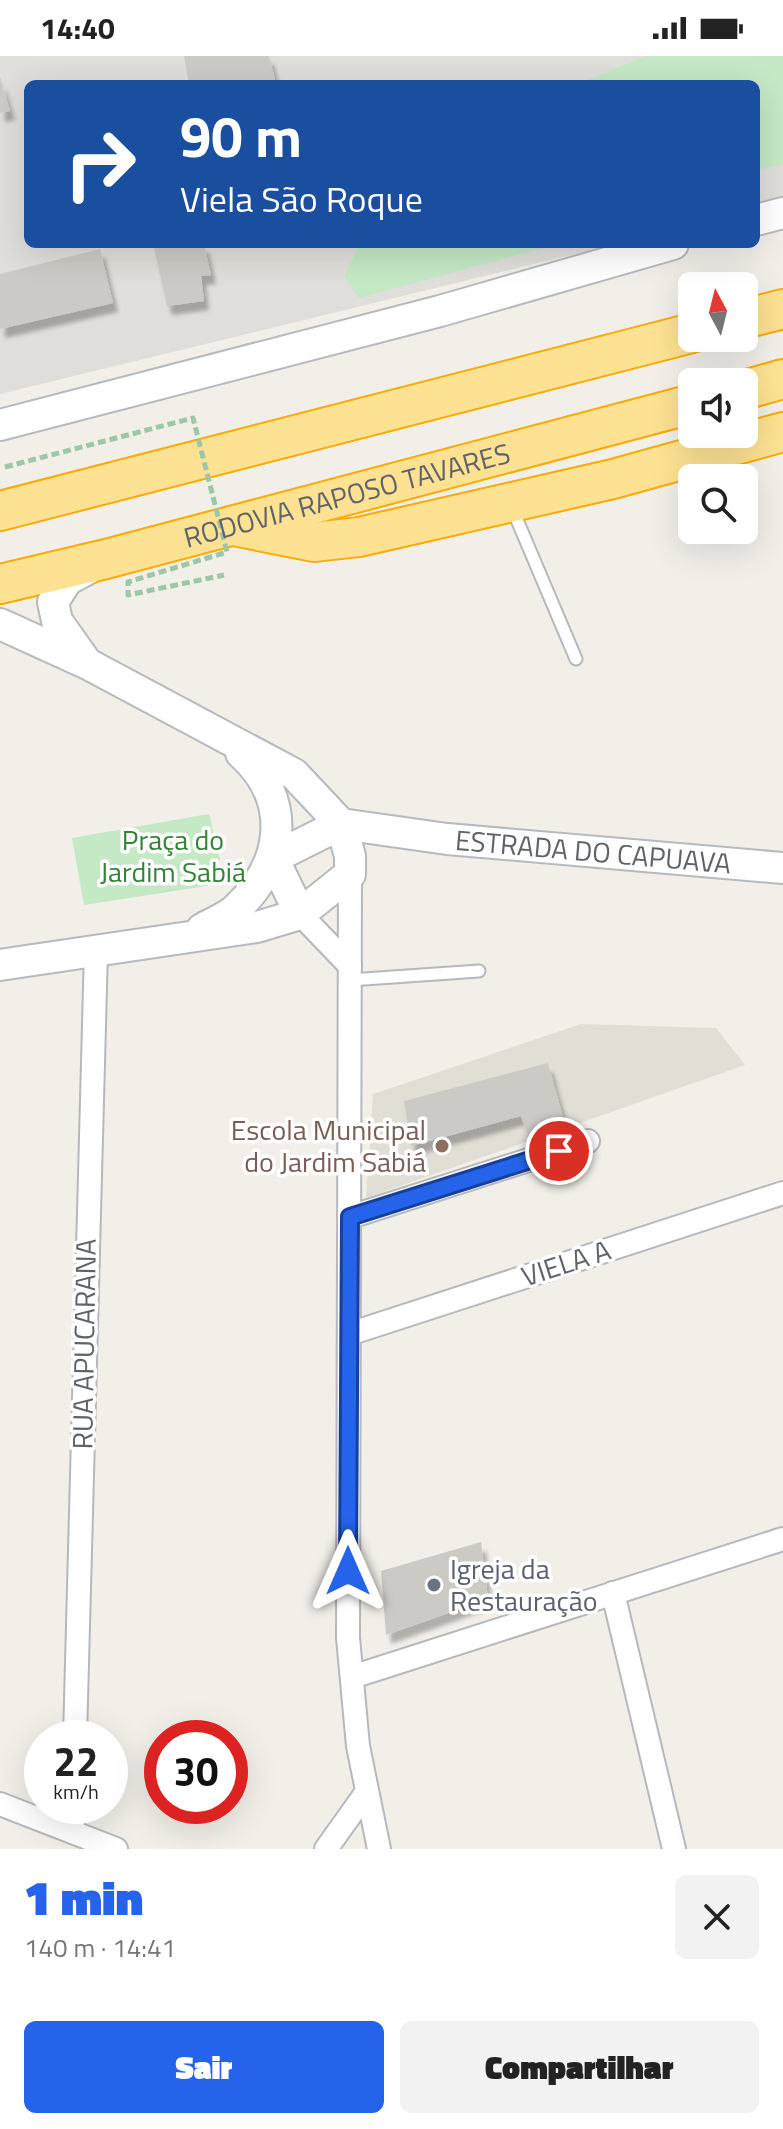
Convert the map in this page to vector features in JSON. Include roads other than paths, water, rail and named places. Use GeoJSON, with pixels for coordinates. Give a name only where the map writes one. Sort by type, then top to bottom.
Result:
{"type":"FeatureCollection","features":[{"type":"Feature","properties":{"kind":"highway"},"geometry":{"type":"LineString","coordinates":[[758,315],[783,307]]}},
{"type":"Feature","properties":{"kind":"highway"},"geometry":{"type":"LineString","coordinates":[[0,511],[678,337]]}},
{"type":"Feature","properties":{"kind":"highway"},"geometry":{"type":"LineString","coordinates":[[758,386],[783,379]]}},
{"type":"Feature","properties":{"kind":"highway","name":"RODOVIA RAPOSO TAVARES"},"geometry":{"type":"LineString","coordinates":[[0,584],[106,559],[678,408]]}},
{"type":"Feature","properties":{"kind":"highway"},"geometry":{"type":"LineString","coordinates":[[231,525],[314,542],[359,537],[510,504],[783,432]]}},
{"type":"Feature","properties":{"kind":"main road"},"geometry":{"type":"LineString","coordinates":[[760,219],[783,213]]}},
{"type":"Feature","properties":{"kind":"main road"},"geometry":{"type":"LineString","coordinates":[[0,425],[440,311],[659,248]]}},
{"type":"Feature","properties":{"kind":"main road"},"geometry":{"type":"LineString","coordinates":[[88,664],[57,621],[53,602],[67,580],[106,559]]}},
{"type":"Feature","properties":{"kind":"main road"},"geometry":{"type":"LineString","coordinates":[[0,624],[88,664],[294,774],[341,824],[350,856],[350,874]]}},
{"type":"Feature","properties":{"kind":"main road"},"geometry":{"type":"LineString","coordinates":[[224,738],[252,763],[272,796],[277,808],[273,858],[300,914]]}},
{"type":"Feature","properties":{"kind":"main road"},"geometry":{"type":"LineString","coordinates":[[185,938],[233,912],[273,858],[341,824]]}},
{"type":"Feature","properties":{"kind":"main road","name":"ESTRADA DO CAPUAVA"},"geometry":{"type":"LineString","coordinates":[[341,824],[404,834],[783,868]]}},
{"type":"Feature","properties":{"kind":"main road"},"geometry":{"type":"LineString","coordinates":[[0,965],[257,927],[300,914],[404,834]]}},
{"type":"Feature","properties":{"kind":"street"},"geometry":{"type":"LineString","coordinates":[[350,874],[348,1638],[366,1793],[379,1849]]}},
{"type":"Feature","properties":{"kind":"street"},"geometry":{"type":"LineString","coordinates":[[300,914],[350,973]]}},
{"type":"Feature","properties":{"kind":"street","name":"RUA APUCARANA"},"geometry":{"type":"LineString","coordinates":[[75,1720],[96,950]]}},
{"type":"Feature","properties":{"kind":"street"},"geometry":{"type":"LineString","coordinates":[[350,1217],[588,1141]]}},
{"type":"Feature","properties":{"kind":"street","name":"VIELA A"},"geometry":{"type":"LineString","coordinates":[[349,1334],[783,1193]]}},
{"type":"Feature","properties":{"kind":"street"},"geometry":{"type":"LineString","coordinates":[[352,1677],[783,1539]]}},
{"type":"Feature","properties":{"kind":"street"},"geometry":{"type":"LineString","coordinates":[[613,1593],[674,1849]]}},
{"type":"Feature","properties":{"kind":"street"},"geometry":{"type":"LineString","coordinates":[[326,1849],[366,1793]]}},
{"type":"Feature","properties":{"kind":"street"},"geometry":{"type":"LineString","coordinates":[[0,1804],[116,1849]]}},
{"type":"Feature","properties":{"kind":"street"},"geometry":{"type":"LineString","coordinates":[[73,1824],[73,1832]]}},
{"type":"Feature","properties":{"kind":"lane"},"geometry":{"type":"LineString","coordinates":[[510,504],[576,659]]}},
{"type":"Feature","properties":{"kind":"lane"},"geometry":{"type":"LineString","coordinates":[[350,973],[479,971]]}},
{"type":"Feature","properties":{"kind":"place","name":"Escola Municipal do Jardim Sabiá"},"geometry":{"type":"Point","coordinates":[442,1146]}},
{"type":"Feature","properties":{"kind":"place","name":"Igreja da Restauração"},"geometry":{"type":"Point","coordinates":[434,1585]}},
{"type":"Feature","properties":{"kind":"park label","name":"Praça do Jardim Sabiá"},"geometry":{"type":"Point","coordinates":[173,856]}}]}
